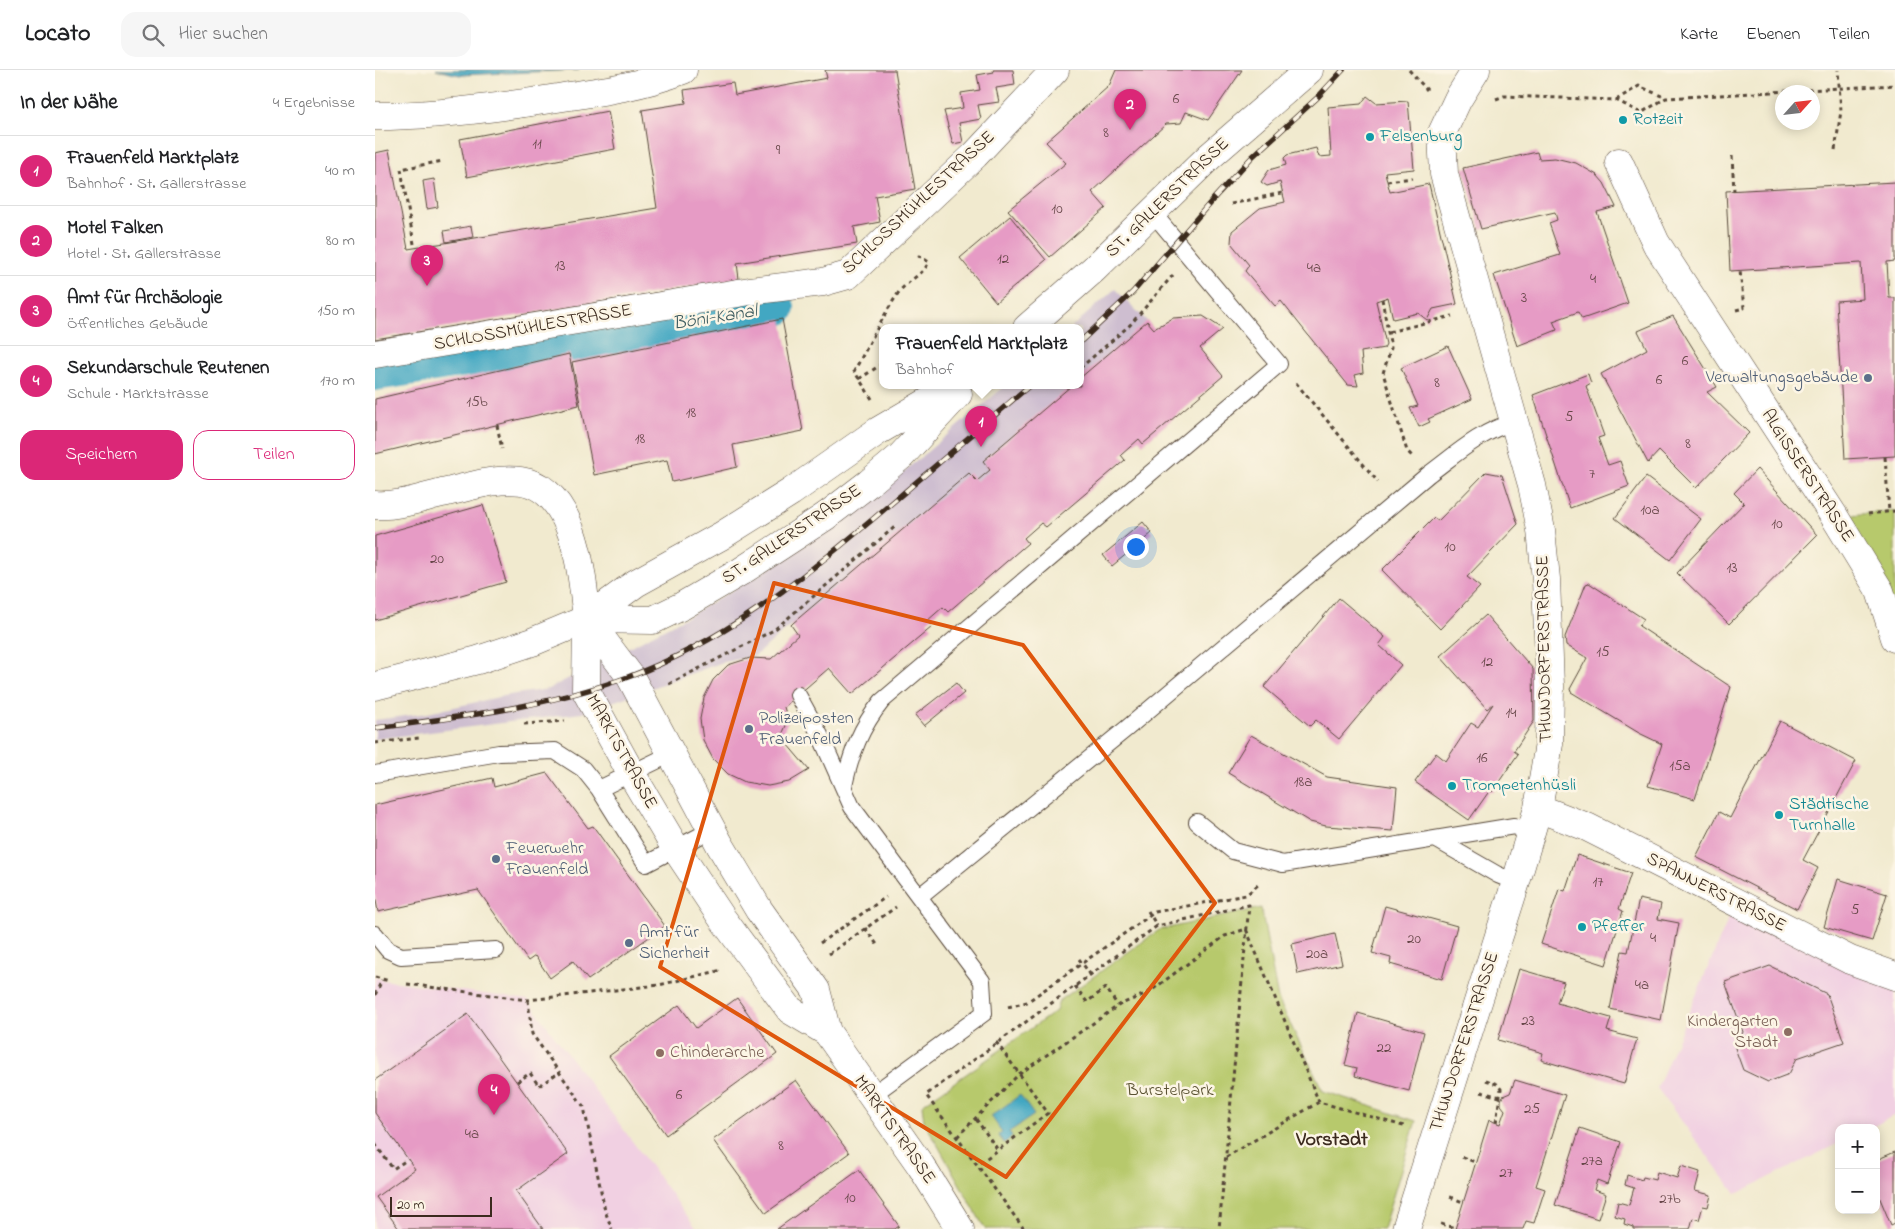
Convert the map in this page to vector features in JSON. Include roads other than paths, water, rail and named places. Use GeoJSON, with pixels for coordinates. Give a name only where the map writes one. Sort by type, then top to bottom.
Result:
{"type":"FeatureCollection","features":[{"type":"Feature","properties":{"kind":"street"},"geometry":{"type":"LineString","coordinates":[[375,116],[415,116],[493,108],[618,89],[683,70]]}},
{"type":"Feature","properties":{"kind":"street","name":"SCHLOSSMÜHLESTRASSE"},"geometry":{"type":"LineString","coordinates":[[375,354],[674,304],[823,282],[848,275],[975,155],[1055,70]]}},
{"type":"Feature","properties":{"kind":"street","name":"ST. GALLERSTRASSE"},"geometry":{"type":"LineString","coordinates":[[1031,324],[1093,269],[1209,157],[1309,70]]}},
{"type":"Feature","properties":{"kind":"street","name":"THUNDORFERSTRASSE"},"geometry":{"type":"LineString","coordinates":[[1406,1229],[1516,882],[1534,820],[1549,744],[1550,686],[1546,579],[1541,530],[1534,494],[1444,174],[1442,133],[1454,107],[1476,70]]}},
{"type":"Feature","properties":{"kind":"street","name":"ALGISSERSTRASSE"},"geometry":{"type":"LineString","coordinates":[[1619,162],[1657,243],[1834,516],[1880,591],[1895,638]]}},
{"type":"Feature","properties":{"kind":"street","name":"ST. GALLERSTRASSE"},"geometry":{"type":"LineString","coordinates":[[375,686],[478,660],[532,642],[587,619],[636,582],[721,536],[791,492],[878,431],[950,389]]}},
{"type":"Feature","properties":{"kind":"street","name":"ST. GALLERSTRASSE"},"geometry":{"type":"LineString","coordinates":[[587,619],[653,620],[682,606],[740,572],[826,516],[869,483],[901,456],[962,389]]}},
{"type":"Feature","properties":{"kind":"street"},"geometry":{"type":"LineString","coordinates":[[375,505],[394,505],[499,481],[522,481],[534,485],[549,494],[559,505],[571,532],[582,569],[587,619]]}},
{"type":"Feature","properties":{"kind":"street","name":"MARKTSTRASSE"},"geometry":{"type":"LineString","coordinates":[[587,619],[630,676],[711,830],[759,910],[816,990],[827,1032],[921,1166],[960,1229]]}},
{"type":"Feature","properties":{"kind":"street","name":"MARKTSTRASSE"},"geometry":{"type":"LineString","coordinates":[[587,619],[586,691],[631,773],[676,848],[754,962],[790,1010],[827,1032]]}},
{"type":"Feature","properties":{"kind":"street","name":"SPANNERSTRASSE"},"geometry":{"type":"LineString","coordinates":[[1534,820],[1587,827],[1850,960],[1895,976]]}},
{"type":"Feature","properties":{"kind":"lane"},"geometry":{"type":"LineString","coordinates":[[844,786],[857,740],[866,721],[882,701],[1279,364],[1152,212]]}},
{"type":"Feature","properties":{"kind":"lane"},"geometry":{"type":"LineString","coordinates":[[915,890],[1126,729],[1395,503],[1479,436],[1498,426],[1514,422]]}},
{"type":"Feature","properties":{"kind":"lane"},"geometry":{"type":"LineString","coordinates":[[798,695],[844,786],[852,807],[983,982],[984,1012],[871,1096]]}},
{"type":"Feature","properties":{"kind":"lane"},"geometry":{"type":"LineString","coordinates":[[375,774],[499,753],[555,751],[583,769],[599,789],[645,864],[711,830]]}},
{"type":"Feature","properties":{"kind":"lane"},"geometry":{"type":"LineString","coordinates":[[599,789],[671,754]]}},
{"type":"Feature","properties":{"kind":"lane"},"geometry":{"type":"LineString","coordinates":[[1197,822],[1233,851],[1283,864],[1437,840],[1514,826],[1534,820]]}},
{"type":"Feature","properties":{"kind":"lane"},"geometry":{"type":"LineString","coordinates":[[1437,840],[1498,875],[1516,882]]}},
{"type":"Feature","properties":{"kind":"lane"},"geometry":{"type":"LineString","coordinates":[[375,934],[388,950],[401,956],[496,950]]}},
{"type":"Feature","properties":{"kind":"water"},"geometry":{"type":"Polygon","coordinates":[[[436,70],[579,70],[460,75],[436,70]]]}},
{"type":"Feature","properties":{"kind":"water"},"geometry":{"type":"Polygon","coordinates":[[[1020,1095],[1034,1115],[1009,1132],[1012,1137],[1004,1143],[998,1135],[1002,1132],[991,1116],[1020,1095]]]}},
{"type":"Feature","properties":{"kind":"waterway","name":"Böni-Kanal"},"geometry":{"type":"LineString","coordinates":[[575,344],[594,349],[615,348],[644,342],[661,327],[777,308]]}},
{"type":"Feature","properties":{"kind":"waterway"},"geometry":{"type":"LineString","coordinates":[[375,373],[570,343],[602,334]]}},
{"type":"Feature","properties":{"kind":"railway"},"geometry":{"type":"LineString","coordinates":[[1084,338],[1133,292],[1252,157],[1317,98],[1343,70]]}},
{"type":"Feature","properties":{"kind":"railway"},"geometry":{"type":"LineString","coordinates":[[375,728],[503,710],[566,696],[628,677],[695,647],[727,629],[787,588],[873,519],[1025,389]]}},
{"type":"Feature","properties":{"kind":"place","name":"Rotzeit"},"geometry":{"type":"Point","coordinates":[1623,120]}},
{"type":"Feature","properties":{"kind":"place","name":"Motel Falken"},"geometry":{"type":"Point","coordinates":[1130,130]}},
{"type":"Feature","properties":{"kind":"place","name":"Felsenburg"},"geometry":{"type":"Point","coordinates":[1370,137]}},
{"type":"Feature","properties":{"kind":"place","name":"Amt für Archäologie"},"geometry":{"type":"Point","coordinates":[427,286]}},
{"type":"Feature","properties":{"kind":"place","name":"Verwaltungsgebäude"},"geometry":{"type":"Point","coordinates":[1868,378]}},
{"type":"Feature","properties":{"kind":"place","name":"Frauenfeld Marktplatz"},"geometry":{"type":"Point","coordinates":[981,447]}},
{"type":"Feature","properties":{"kind":"place","name":"Polizeiposten Frauenfeld"},"geometry":{"type":"Point","coordinates":[749,729]}},
{"type":"Feature","properties":{"kind":"place","name":"Trompetenhüsli"},"geometry":{"type":"Point","coordinates":[1452,786]}},
{"type":"Feature","properties":{"kind":"place","name":"Städtische Turnhalle"},"geometry":{"type":"Point","coordinates":[1779,815]}},
{"type":"Feature","properties":{"kind":"place","name":"Feuerwehr Frauenfeld"},"geometry":{"type":"Point","coordinates":[496,859]}},
{"type":"Feature","properties":{"kind":"place","name":"Pfeffer"},"geometry":{"type":"Point","coordinates":[1582,927]}},
{"type":"Feature","properties":{"kind":"place","name":"Amt für Sicherheit"},"geometry":{"type":"Point","coordinates":[629,943]}},
{"type":"Feature","properties":{"kind":"place","name":"Kindergarten Stadt"},"geometry":{"type":"Point","coordinates":[1788,1032]}},
{"type":"Feature","properties":{"kind":"place","name":"Chinderarche"},"geometry":{"type":"Point","coordinates":[660,1053]}},
{"type":"Feature","properties":{"kind":"place","name":"Sekundarschule Reutenen"},"geometry":{"type":"Point","coordinates":[494,1115]}},
{"type":"Feature","properties":{"kind":"district","name":"Vorstadt"},"geometry":{"type":"Point","coordinates":[1332,1140]}},
{"type":"Feature","properties":{"kind":"park label","name":"Burstelpark"},"geometry":{"type":"Point","coordinates":[1170,1091]}}]}
